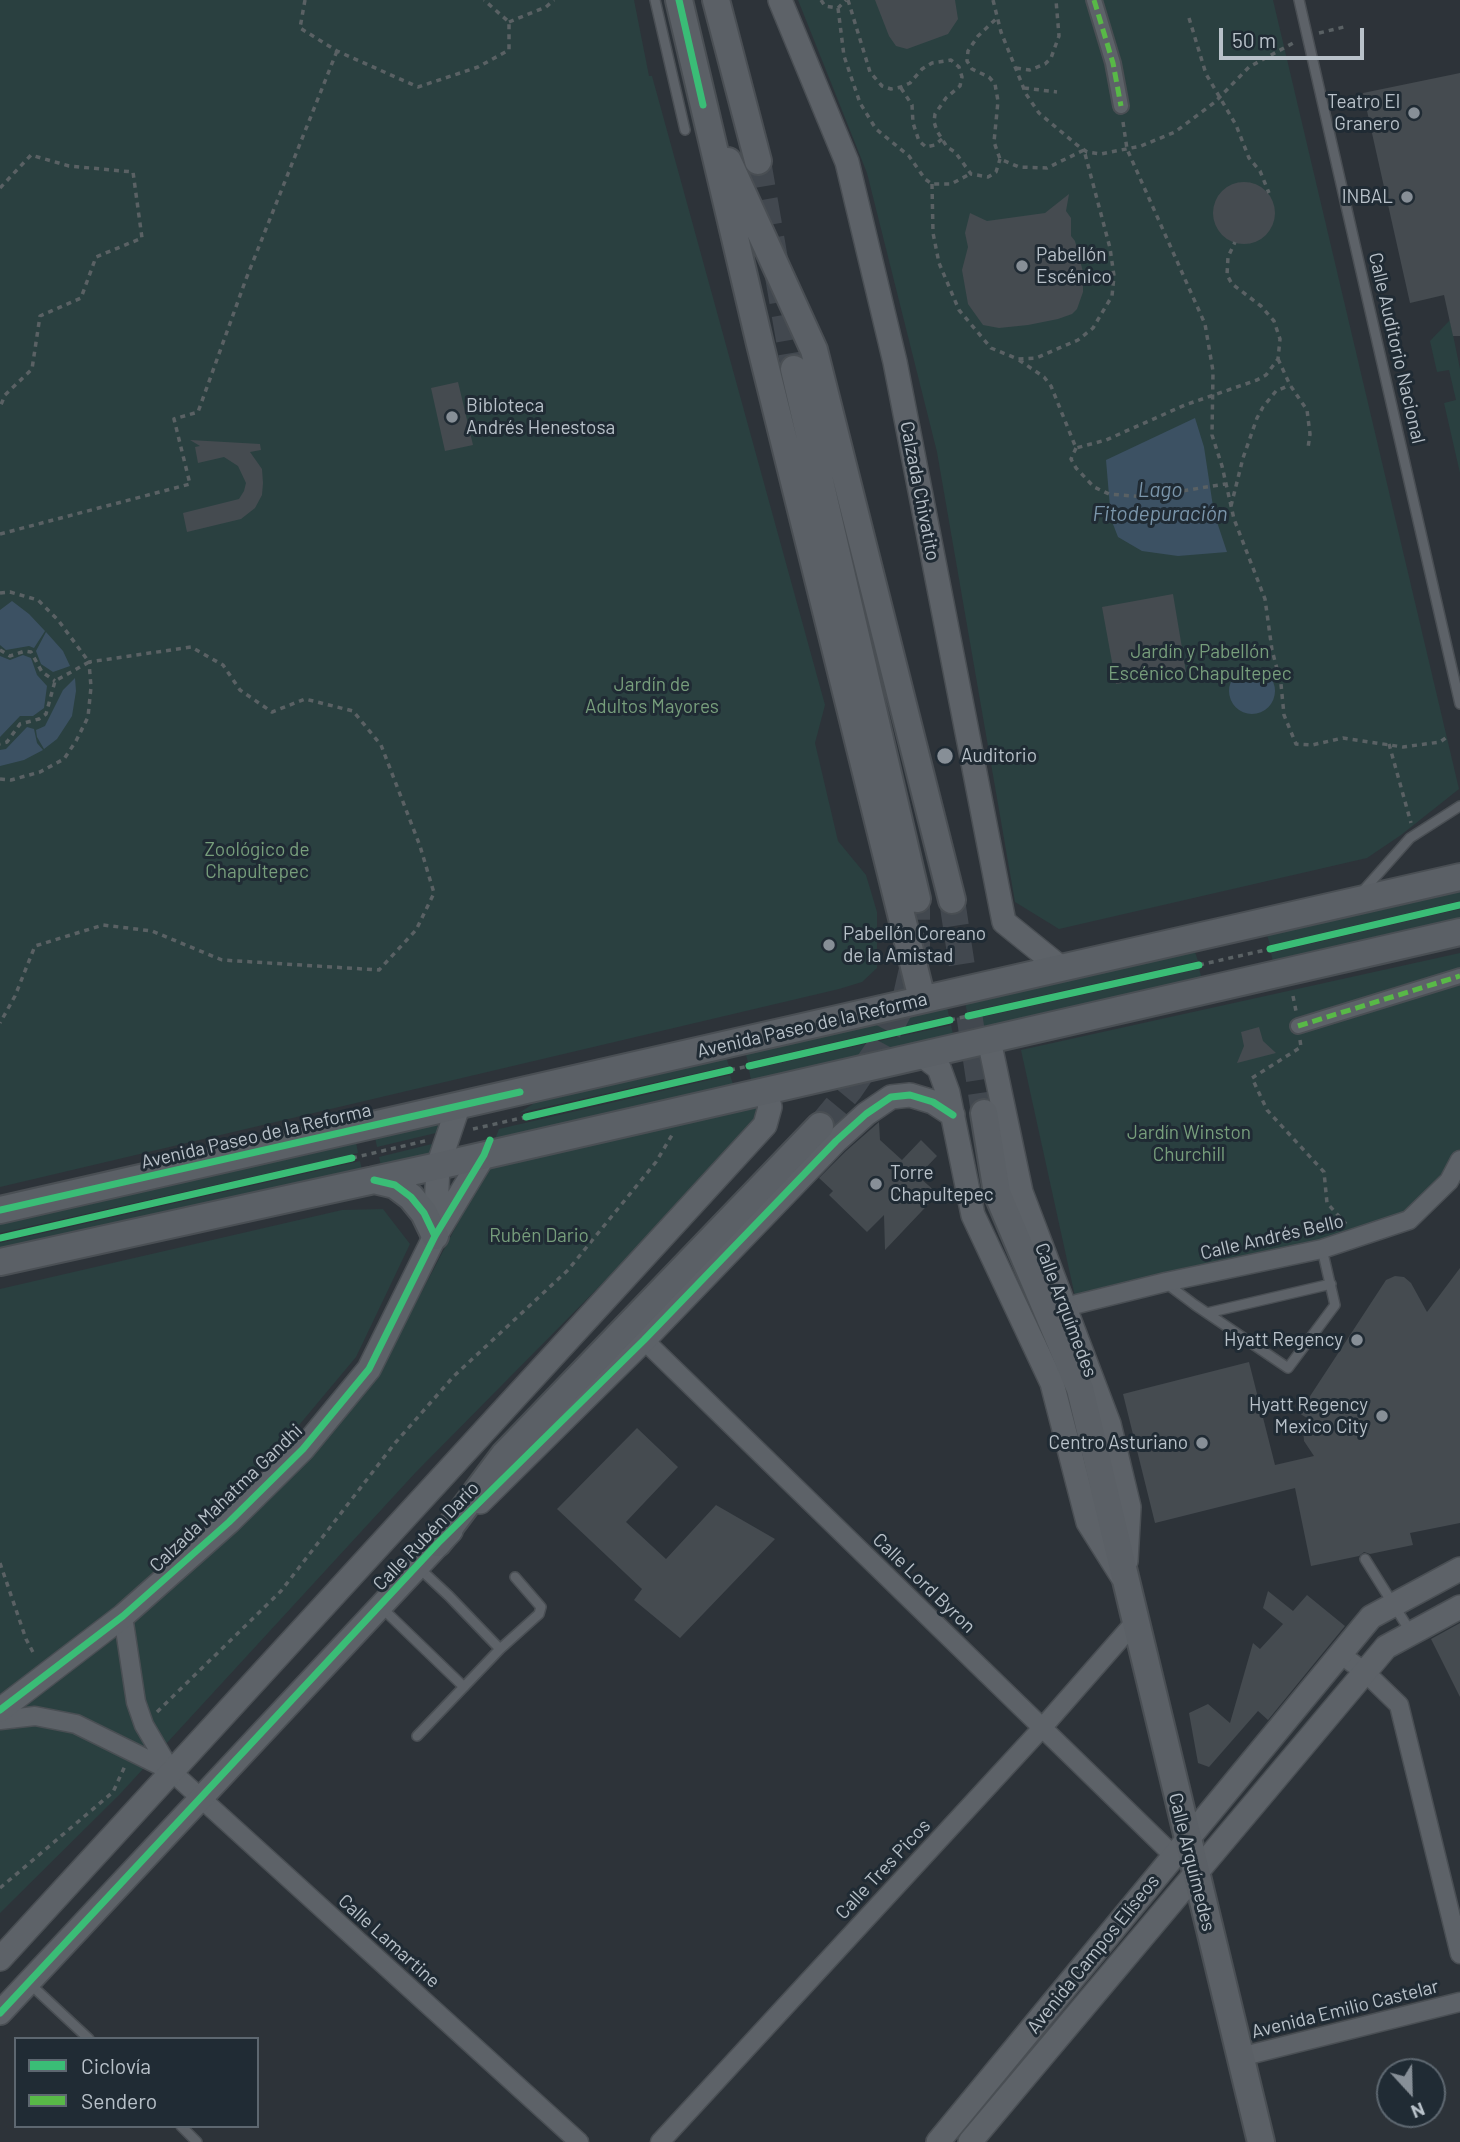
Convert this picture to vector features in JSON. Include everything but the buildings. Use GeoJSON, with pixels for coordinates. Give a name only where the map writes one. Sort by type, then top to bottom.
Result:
{"type":"FeatureCollection","features":[{"type":"Feature","properties":{"kind":"main road"},"geometry":{"type":"LineString","coordinates":[[679,0],[760,344],[922,999]]}},
{"type":"Feature","properties":{"kind":"main road"},"geometry":{"type":"LineString","coordinates":[[716,0],[758,161]]}},
{"type":"Feature","properties":{"kind":"main road"},"geometry":{"type":"LineString","coordinates":[[703,105],[814,350],[952,900]]}},
{"type":"Feature","properties":{"kind":"main road"},"geometry":{"type":"LineString","coordinates":[[794,369],[917,899]]}},
{"type":"Feature","properties":{"kind":"main road","name":"Avenida Paseo de la Reforma"},"geometry":{"type":"LineString","coordinates":[[0,1210],[1460,877]]}},
{"type":"Feature","properties":{"kind":"main road"},"geometry":{"type":"LineString","coordinates":[[0,1262],[371,1165],[438,1166],[1460,932]]}},
{"type":"Feature","properties":{"kind":"main road","name":"Calle Arquímedes"},"geometry":{"type":"LineString","coordinates":[[984,1113],[997,1194],[1080,1389],[1135,1622],[1180,1848],[1195,1874],[1261,2142]]}},
{"type":"Feature","properties":{"kind":"main road"},"geometry":{"type":"LineString","coordinates":[[438,1543],[504,1455],[820,1126]]}},
{"type":"Feature","properties":{"kind":"main road"},"geometry":{"type":"LineString","coordinates":[[371,1165],[411,1197],[424,1213],[435,1236]]}},
{"type":"Feature","properties":{"kind":"street","name":"Calzada Chivatito"},"geometry":{"type":"LineString","coordinates":[[780,0],[851,176],[895,362],[1004,922],[1061,968]]}},
{"type":"Feature","properties":{"kind":"street"},"geometry":{"type":"LineString","coordinates":[[1094,0],[1113,63],[1121,106]]}},
{"type":"Feature","properties":{"kind":"street"},"geometry":{"type":"LineString","coordinates":[[1298,1026],[1460,976]]}},
{"type":"Feature","properties":{"kind":"street","name":"Calle Arquímedes"},"geometry":{"type":"LineString","coordinates":[[989,1040],[1021,1192],[1109,1424],[1129,1507],[1125,1582]]}},
{"type":"Feature","properties":{"kind":"street","name":"Calle Arquímedes"},"geometry":{"type":"LineString","coordinates":[[922,1055],[939,1068],[948,1093],[972,1215],[1052,1383],[1088,1522],[1125,1582]]}},
{"type":"Feature","properties":{"kind":"street","name":"Calle Rubén Darío"},"geometry":{"type":"LineString","coordinates":[[0,1959],[765,1125],[770,1108],[765,1090]]}},
{"type":"Feature","properties":{"kind":"street","name":"Calle Rubén Darío"},"geometry":{"type":"LineString","coordinates":[[0,2013],[438,1543],[644,1340],[836,1141],[866,1114],[891,1097],[910,1095],[933,1102],[953,1115]]}},
{"type":"Feature","properties":{"kind":"street","name":"Calzada Mahatma Gandhi"},"geometry":{"type":"LineString","coordinates":[[435,1236],[438,1166],[458,1107]]}},
{"type":"Feature","properties":{"kind":"street","name":"Calzada Mahatma Gandhi"},"geometry":{"type":"LineString","coordinates":[[0,1710],[123,1616],[229,1522],[303,1449],[369,1369],[435,1236],[484,1155]]}},
{"type":"Feature","properties":{"kind":"street","name":"Calle Andrés Bello"},"geometry":{"type":"LineString","coordinates":[[1065,1307],[1166,1282],[1322,1249],[1409,1220],[1449,1181],[1460,1160]]}},
{"type":"Feature","properties":{"kind":"street","name":"Calle Lord Byron"},"geometry":{"type":"LineString","coordinates":[[644,1340],[1042,1728],[1180,1848]]}},
{"type":"Feature","properties":{"kind":"street","name":"Avenida Campos Elíseos"},"geometry":{"type":"LineString","coordinates":[[949,2138],[1180,1848],[1371,1617],[1460,1569]]}},
{"type":"Feature","properties":{"kind":"street","name":"Avenida Campos Elíseos"},"geometry":{"type":"LineString","coordinates":[[970,2142],[1386,1647],[1460,1607]]}},
{"type":"Feature","properties":{"kind":"street","name":"Calle Lamartine"},"geometry":{"type":"LineString","coordinates":[[123,1616],[134,1689],[144,1725],[172,1770],[579,2142]]}},
{"type":"Feature","properties":{"kind":"street","name":"Calle Tres Picos"},"geometry":{"type":"LineString","coordinates":[[660,2142],[1042,1728],[1135,1622]]}},
{"type":"Feature","properties":{"kind":"street"},"geometry":{"type":"LineString","coordinates":[[1340,1654],[1365,1672],[1399,1704],[1460,1954]]}},
{"type":"Feature","properties":{"kind":"street","name":"Calle Lamartine"},"geometry":{"type":"LineString","coordinates":[[0,1720],[35,1716],[76,1724],[172,1770]]}},
{"type":"Feature","properties":{"kind":"street","name":"Avenida Emilio Castelar"},"geometry":{"type":"LineString","coordinates":[[1240,2057],[1460,2002]]}},
{"type":"Feature","properties":{"kind":"lane"},"geometry":{"type":"LineString","coordinates":[[655,0],[685,130]]}},
{"type":"Feature","properties":{"kind":"lane","name":"Calle Auditorio Nacional"},"geometry":{"type":"LineString","coordinates":[[1299,0],[1460,704]]}},
{"type":"Feature","properties":{"kind":"lane"},"geometry":{"type":"LineString","coordinates":[[1353,902],[1410,838],[1460,806]]}},
{"type":"Feature","properties":{"kind":"lane"},"geometry":{"type":"LineString","coordinates":[[1166,1282],[1288,1368],[1335,1305],[1322,1249]]}},
{"type":"Feature","properties":{"kind":"lane"},"geometry":{"type":"LineString","coordinates":[[1207,1313],[1331,1284]]}},
{"type":"Feature","properties":{"kind":"lane"},"geometry":{"type":"LineString","coordinates":[[1365,1559],[1411,1633]]}},
{"type":"Feature","properties":{"kind":"lane"},"geometry":{"type":"LineString","coordinates":[[417,1566],[500,1649]]}},
{"type":"Feature","properties":{"kind":"lane"},"geometry":{"type":"LineString","coordinates":[[417,1736],[500,1649],[539,1614],[541,1606],[515,1577]]}},
{"type":"Feature","properties":{"kind":"lane"},"geometry":{"type":"LineString","coordinates":[[380,1606],[464,1687]]}},
{"type":"Feature","properties":{"kind":"lane"},"geometry":{"type":"LineString","coordinates":[[29,1982],[87,2037]]}},
{"type":"Feature","properties":{"kind":"lane"},"geometry":{"type":"LineString","coordinates":[[183,2128],[197,2142]]}},
{"type":"Feature","properties":{"kind":"path"},"geometry":{"type":"LineString","coordinates":[[305,0],[300,28],[337,51],[418,86],[478,67],[509,50],[509,22],[484,0]]}},
{"type":"Feature","properties":{"kind":"path"},"geometry":{"type":"LineString","coordinates":[[509,22],[546,7],[554,0]]}},
{"type":"Feature","properties":{"kind":"path"},"geometry":{"type":"LineString","coordinates":[[821,0],[825,6],[838,8]]}},
{"type":"Feature","properties":{"kind":"path"},"geometry":{"type":"LineString","coordinates":[[838,8],[847,0],[870,72],[882,86],[891,89],[901,87],[932,62],[951,60],[958,67],[962,77],[960,86],[946,98],[935,114],[934,122],[947,147],[955,152],[971,174]]}},
{"type":"Feature","properties":{"kind":"path"},"geometry":{"type":"LineString","coordinates":[[1016,68],[1030,70],[1045,64],[1051,58],[1059,36],[1056,0]]}},
{"type":"Feature","properties":{"kind":"path"},"geometry":{"type":"LineString","coordinates":[[838,8],[842,48],[864,111],[876,129],[916,162],[925,179],[932,184],[951,184],[971,174],[988,177],[996,172],[1000,159],[994,142],[998,101],[995,84],[989,77],[972,69],[967,61],[968,51],[978,36],[997,18]]}},
{"type":"Feature","properties":{"kind":"path"},"geometry":{"type":"LineString","coordinates":[[1189,18],[1209,81],[1236,125],[1269,193]]}},
{"type":"Feature","properties":{"kind":"path"},"geometry":{"type":"LineString","coordinates":[[1308,35],[1344,27]]}},
{"type":"Feature","properties":{"kind":"path"},"geometry":{"type":"LineString","coordinates":[[0,534],[190,484],[174,419],[198,412],[246,279],[337,51]]}},
{"type":"Feature","properties":{"kind":"path"},"geometry":{"type":"LineString","coordinates":[[901,87],[912,105],[919,141],[926,146],[935,145],[942,139]]}},
{"type":"Feature","properties":{"kind":"path"},"geometry":{"type":"LineString","coordinates":[[1024,88],[1057,92]]}},
{"type":"Feature","properties":{"kind":"path"},"geometry":{"type":"LineString","coordinates":[[1121,106],[1127,149],[1205,324],[1213,371],[1212,435],[1240,537],[1265,600],[1284,715],[1296,744],[1312,745],[1343,738],[1403,747],[1440,742],[1447,737]]}},
{"type":"Feature","properties":{"kind":"path"},"geometry":{"type":"LineString","coordinates":[[1000,159],[1019,167],[1047,167],[1084,150],[1114,266],[1115,286],[1112,296],[1093,328],[1065,347],[1036,358],[1018,359]]}},
{"type":"Feature","properties":{"kind":"path"},"geometry":{"type":"LineString","coordinates":[[0,188],[31,155],[69,166],[133,172],[142,238],[96,257],[81,298],[40,316],[33,369],[5,395],[0,407]]}},
{"type":"Feature","properties":{"kind":"path"},"geometry":{"type":"LineString","coordinates":[[932,184],[935,243],[939,262],[955,301],[965,319],[991,348],[1018,359],[1044,377],[1051,386],[1076,448]]}},
{"type":"Feature","properties":{"kind":"path"},"geometry":{"type":"LineString","coordinates":[[1235,242],[1228,257],[1227,275],[1232,284],[1255,300],[1273,321],[1280,339],[1278,359],[1290,385],[1303,402],[1309,418],[1308,448]]}},
{"type":"Feature","properties":{"kind":"path"},"geometry":{"type":"LineString","coordinates":[[1225,484],[1145,496],[1109,494],[1094,487],[1070,459],[1076,448],[1106,440],[1177,408],[1257,380],[1266,375],[1278,359]]}},
{"type":"Feature","properties":{"kind":"path"},"geometry":{"type":"LineString","coordinates":[[1231,507],[1243,458],[1257,418],[1276,391],[1290,385]]}},
{"type":"Feature","properties":{"kind":"path"},"geometry":{"type":"LineString","coordinates":[[0,593],[10,592],[37,600],[58,620],[89,662],[91,687],[88,717],[64,759],[40,772],[11,780],[0,779]]}},
{"type":"Feature","properties":{"kind":"path"},"geometry":{"type":"LineString","coordinates":[[0,744],[7,742],[20,724],[39,719],[46,714],[55,681],[89,662],[191,647],[223,666],[240,690],[272,712],[305,699],[353,710],[381,745],[420,846],[434,893],[416,930],[379,970],[222,961],[152,931],[103,925],[92,928],[35,946],[15,996],[0,1023]]}},
{"type":"Feature","properties":{"kind":"path"},"geometry":{"type":"LineString","coordinates":[[0,650],[10,656],[25,651],[31,652],[42,672],[55,681]]}},
{"type":"Feature","properties":{"kind":"path"},"geometry":{"type":"LineString","coordinates":[[1389,744],[1412,826]]}},
{"type":"Feature","properties":{"kind":"path"},"geometry":{"type":"LineString","coordinates":[[1185,968],[1284,946]]}},
{"type":"Feature","properties":{"kind":"path"},"geometry":{"type":"LineString","coordinates":[[1233,950],[1234,957]]}},
{"type":"Feature","properties":{"kind":"path"},"geometry":{"type":"LineString","coordinates":[[1293,996],[1301,1047],[1252,1078],[1267,1110],[1324,1172],[1327,1203],[1358,1238]]}},
{"type":"Feature","properties":{"kind":"path"},"geometry":{"type":"LineString","coordinates":[[937,1023],[981,1013]]}},
{"type":"Feature","properties":{"kind":"path"},"geometry":{"type":"LineString","coordinates":[[954,1019],[960,1025]]}},
{"type":"Feature","properties":{"kind":"path"},"geometry":{"type":"LineString","coordinates":[[738,1061],[739,1068]]}},
{"type":"Feature","properties":{"kind":"path"},"geometry":{"type":"LineString","coordinates":[[716,1074],[762,1063]]}},
{"type":"Feature","properties":{"kind":"path"},"geometry":{"type":"LineString","coordinates":[[144,1725],[281,1591],[395,1443],[454,1376],[568,1270],[656,1161],[673,1133],[680,1109]]}},
{"type":"Feature","properties":{"kind":"path"},"geometry":{"type":"LineString","coordinates":[[339,1161],[352,1158],[371,1165],[447,1136],[539,1114]]}},
{"type":"Feature","properties":{"kind":"path"},"geometry":{"type":"LineString","coordinates":[[367,1147],[371,1165]]}},
{"type":"Feature","properties":{"kind":"path"},"geometry":{"type":"LineString","coordinates":[[0,1563],[26,1639],[45,1677]]}},
{"type":"Feature","properties":{"kind":"path"},"geometry":{"type":"LineString","coordinates":[[0,1888],[113,1792],[132,1750]]}},
{"type":"Feature","properties":{"kind":"green space","name":"Zoológico de Chapultepec"},"geometry":{"type":"Polygon","coordinates":[[[0,0],[634,0],[649,76],[652,76],[825,705],[815,743],[838,841],[866,875],[877,912],[877,968],[862,982],[0,1187],[0,0]]]}},
{"type":"Feature","properties":{"kind":"green space","name":"Jardín y Pabellón Escénico Chapultepec"},"geometry":{"type":"Polygon","coordinates":[[[798,0],[1273,0],[1459,789],[1401,835],[1367,858],[1059,929],[1015,902],[937,452],[867,173],[798,0]]]}},
{"type":"Feature","properties":{"kind":"green space"},"geometry":{"type":"Polygon","coordinates":[[[1450,320],[1460,369],[1460,473],[1444,403],[1456,400],[1449,370],[1437,372],[1430,341],[1450,320]]]}},
{"type":"Feature","properties":{"kind":"green space"},"geometry":{"type":"Polygon","coordinates":[[[1460,890],[1460,901],[1270,945],[1267,935],[1460,890]]]}},
{"type":"Feature","properties":{"kind":"green space"},"geometry":{"type":"Polygon","coordinates":[[[1460,909],[1460,919],[1273,962],[1271,953],[1460,909]]]}},
{"type":"Feature","properties":{"kind":"green space"},"geometry":{"type":"Polygon","coordinates":[[[1195,952],[1198,961],[967,1012],[965,1002],[1195,952]]]}},
{"type":"Feature","properties":{"kind":"green space","name":"Jardín Winston Churchill"},"geometry":{"type":"Polygon","coordinates":[[[1460,953],[1460,1149],[1408,1219],[1076,1301],[1021,1050],[1460,953]]]}},
{"type":"Feature","properties":{"kind":"green space"},"geometry":{"type":"Polygon","coordinates":[[[1199,969],[1202,979],[971,1030],[969,1020],[1199,969]]]}},
{"type":"Feature","properties":{"kind":"green space"},"geometry":{"type":"Polygon","coordinates":[[[947,1007],[949,1016],[748,1062],[745,1052],[947,1007]]]}},
{"type":"Feature","properties":{"kind":"green space"},"geometry":{"type":"Polygon","coordinates":[[[951,1025],[953,1034],[751,1080],[749,1070],[951,1025]]]}},
{"type":"Feature","properties":{"kind":"green space"},"geometry":{"type":"Polygon","coordinates":[[[726,1057],[729,1066],[519,1113],[539,1100],[726,1057]]]}},
{"type":"Feature","properties":{"kind":"green space"},"geometry":{"type":"Polygon","coordinates":[[[730,1075],[733,1084],[495,1139],[499,1129],[730,1075]]]}},
{"type":"Feature","properties":{"kind":"green space","name":"Rubén Dario"},"geometry":{"type":"Polygon","coordinates":[[[753,1098],[761,1113],[754,1130],[416,1472],[120,1794],[0,1913],[0,1718],[119,1635],[232,1535],[376,1379],[463,1213],[483,1167],[753,1098]]]}},
{"type":"Feature","properties":{"kind":"green space"},"geometry":{"type":"Polygon","coordinates":[[[445,1120],[440,1132],[377,1147],[375,1137],[445,1120]]]}},
{"type":"Feature","properties":{"kind":"green space"},"geometry":{"type":"Polygon","coordinates":[[[356,1142],[358,1153],[0,1233],[0,1223],[356,1142]]]}},
{"type":"Feature","properties":{"kind":"green space"},"geometry":{"type":"Polygon","coordinates":[[[436,1143],[432,1154],[381,1166],[379,1157],[436,1143]]]}},
{"type":"Feature","properties":{"kind":"green space"},"geometry":{"type":"Polygon","coordinates":[[[360,1161],[362,1170],[0,1252],[0,1243],[360,1161]]]}},
{"type":"Feature","properties":{"kind":"green space"},"geometry":{"type":"Polygon","coordinates":[[[383,1209],[410,1244],[356,1357],[274,1455],[135,1590],[0,1702],[0,1289],[342,1210],[383,1209]]]}},
{"type":"Feature","properties":{"kind":"water","name":"Lago Fitodepuración"},"geometry":{"type":"Polygon","coordinates":[[[1195,418],[1204,447],[1214,513],[1227,552],[1178,556],[1142,551],[1118,537],[1111,519],[1106,460],[1195,418]]]}},
{"type":"Feature","properties":{"kind":"water"},"geometry":{"type":"Polygon","coordinates":[[[12,601],[45,631],[34,648],[29,646],[6,650],[0,645],[0,610],[12,601]]]}},
{"type":"Feature","properties":{"kind":"water"},"geometry":{"type":"Polygon","coordinates":[[[46,632],[63,651],[70,666],[53,672],[41,664],[36,651],[46,632]]]}},
{"type":"Feature","properties":{"kind":"water"},"geometry":{"type":"Polygon","coordinates":[[[23,655],[31,658],[37,675],[47,686],[44,708],[33,716],[20,716],[0,737],[0,656],[10,660],[23,655]]]}},
{"type":"Feature","properties":{"kind":"water"},"geometry":{"type":"Polygon","coordinates":[[[1252,668],[1268,675],[1275,691],[1268,707],[1252,714],[1236,707],[1229,691],[1236,675],[1252,668]]]}},
{"type":"Feature","properties":{"kind":"water"},"geometry":{"type":"Polygon","coordinates":[[[75,678],[72,716],[57,739],[44,749],[36,730],[45,726],[63,690],[75,678]]]}},
{"type":"Feature","properties":{"kind":"water"},"geometry":{"type":"Polygon","coordinates":[[[27,727],[34,729],[37,743],[43,750],[24,760],[0,766],[0,750],[6,749],[27,727]]]}},
{"type":"Feature","properties":{"kind":"tunnel"},"geometry":{"type":"LineString","coordinates":[[758,161],[794,369]]}},
{"type":"Feature","properties":{"kind":"tunnel"},"geometry":{"type":"LineString","coordinates":[[820,1126],[850,1090],[882,1043],[905,1000],[917,947],[917,899]]}},
{"type":"Feature","properties":{"kind":"tunnel"},"geometry":{"type":"LineString","coordinates":[[952,900],[984,1113]]}},
{"type":"Feature","properties":{"kind":"marked path"},"geometry":{"type":"LineString","coordinates":[[1094,0],[1113,63],[1121,106]]}},
{"type":"Feature","properties":{"kind":"marked path"},"geometry":{"type":"LineString","coordinates":[[1298,1026],[1460,976]]}},
{"type":"Feature","properties":{"kind":"cycle path"},"geometry":{"type":"LineString","coordinates":[[679,0],[703,105]]}},
{"type":"Feature","properties":{"kind":"cycle path"},"geometry":{"type":"LineString","coordinates":[[1270,949],[1460,905]]}},
{"type":"Feature","properties":{"kind":"cycle path"},"geometry":{"type":"LineString","coordinates":[[968,1016],[1199,965]]}},
{"type":"Feature","properties":{"kind":"cycle path"},"geometry":{"type":"LineString","coordinates":[[749,1066],[950,1020]]}},
{"type":"Feature","properties":{"kind":"cycle path"},"geometry":{"type":"LineString","coordinates":[[526,1117],[730,1070]]}},
{"type":"Feature","properties":{"kind":"cycle path"},"geometry":{"type":"LineString","coordinates":[[0,1210],[520,1092]]}},
{"type":"Feature","properties":{"kind":"cycle path"},"geometry":{"type":"LineString","coordinates":[[0,2013],[438,1543],[644,1340],[836,1141],[866,1114],[891,1097],[910,1095],[933,1102],[953,1115]]}},
{"type":"Feature","properties":{"kind":"cycle path"},"geometry":{"type":"LineString","coordinates":[[0,1710],[123,1616],[229,1522],[303,1449],[369,1369],[435,1236],[484,1155],[490,1140]]}},
{"type":"Feature","properties":{"kind":"cycle path"},"geometry":{"type":"LineString","coordinates":[[0,1238],[352,1158]]}},
{"type":"Feature","properties":{"kind":"cycle path"},"geometry":{"type":"LineString","coordinates":[[374,1180],[395,1185],[411,1197],[424,1213],[435,1236]]}},
{"type":"Feature","properties":{"kind":"place","name":"Teatro El Granero"},"geometry":{"type":"Point","coordinates":[1414,113]}},
{"type":"Feature","properties":{"kind":"place","name":"INBAL"},"geometry":{"type":"Point","coordinates":[1407,197]}},
{"type":"Feature","properties":{"kind":"place","name":"Pabellón Escénico"},"geometry":{"type":"Point","coordinates":[1022,266]}},
{"type":"Feature","properties":{"kind":"place","name":"Bibloteca Andrés Henestosa"},"geometry":{"type":"Point","coordinates":[452,417]}},
{"type":"Feature","properties":{"kind":"place","name":"Auditorio"},"geometry":{"type":"Point","coordinates":[945,756]}},
{"type":"Feature","properties":{"kind":"place","name":"Pabellón Coreano de la Amistad"},"geometry":{"type":"Point","coordinates":[829,945]}},
{"type":"Feature","properties":{"kind":"place","name":"Torre Chapultepec"},"geometry":{"type":"Point","coordinates":[876,1184]}},
{"type":"Feature","properties":{"kind":"place","name":"Hyatt Regency"},"geometry":{"type":"Point","coordinates":[1357,1340]}},
{"type":"Feature","properties":{"kind":"place","name":"Hyatt Regency Mexico City"},"geometry":{"type":"Point","coordinates":[1382,1416]}},
{"type":"Feature","properties":{"kind":"place","name":"Centro Asturiano"},"geometry":{"type":"Point","coordinates":[1202,1443]}},
{"type":"Feature","properties":{"kind":"park label","name":"Jardín de Adultos Mayores"},"geometry":{"type":"Point","coordinates":[652,696]}}]}
